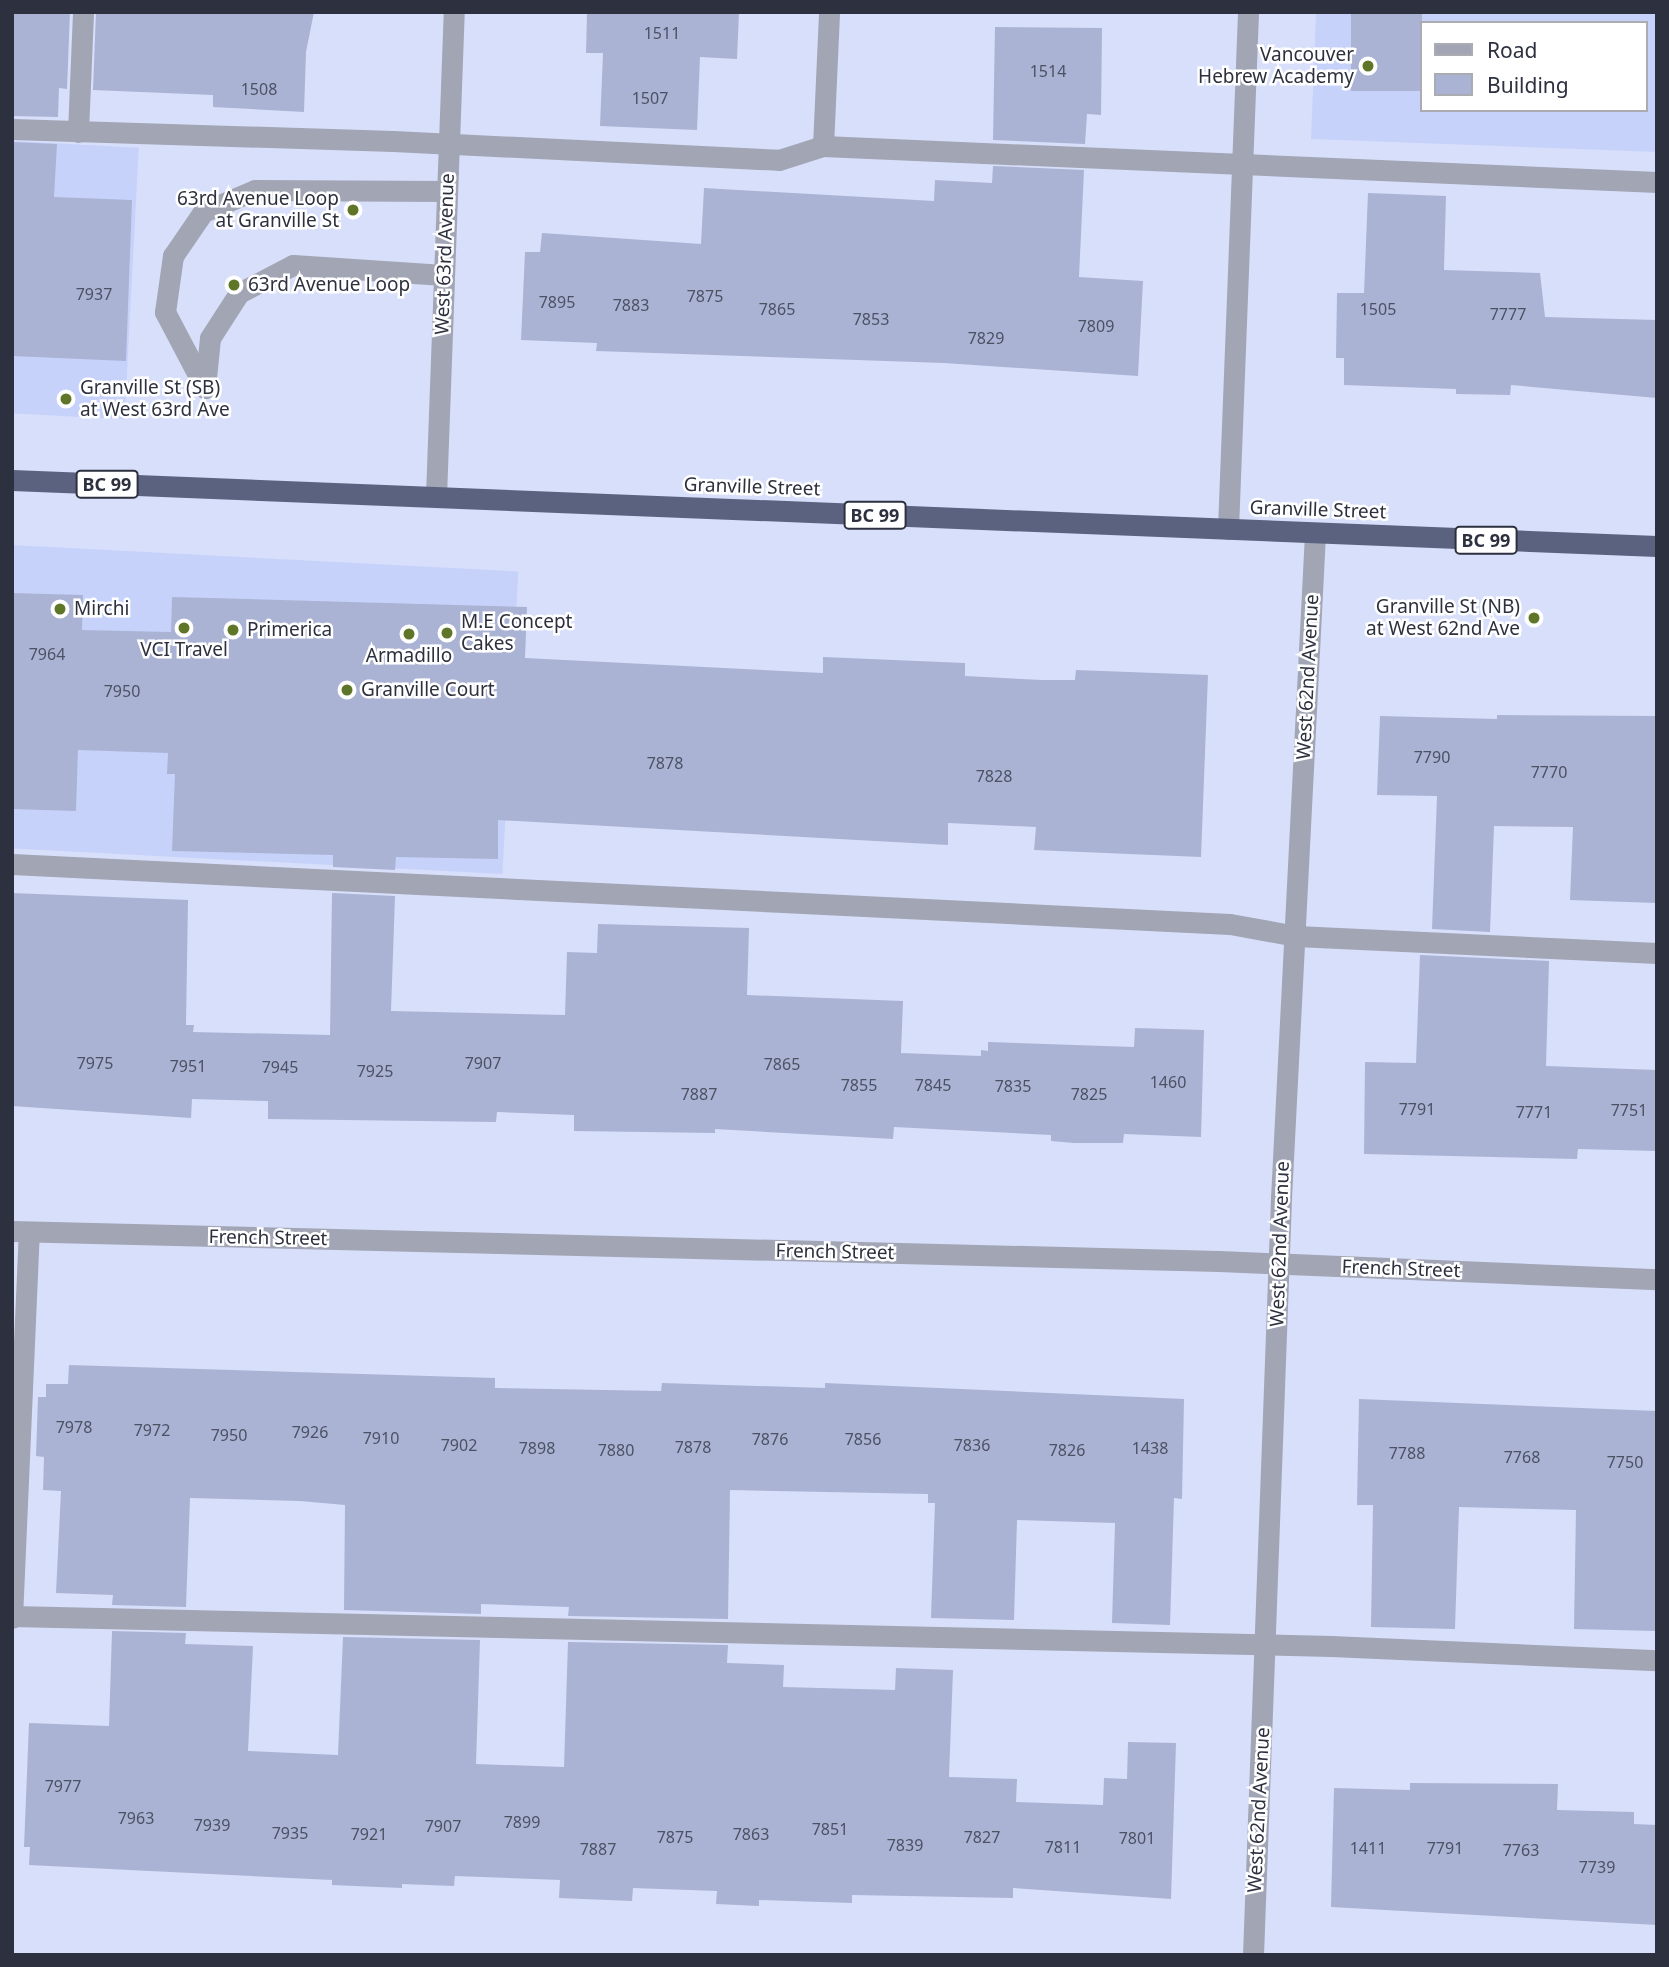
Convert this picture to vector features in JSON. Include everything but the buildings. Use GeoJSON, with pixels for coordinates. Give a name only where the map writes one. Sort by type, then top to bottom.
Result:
{"type":"FeatureCollection","features":[{"type":"Feature","properties":{"kind":"highway","name":"Granville Street"},"geometry":{"type":"LineString","coordinates":[[12,480],[1657,546]]}},
{"type":"Feature","properties":{"kind":"street"},"geometry":{"type":"LineString","coordinates":[[78,132],[83,12]]}},
{"type":"Feature","properties":{"kind":"street","name":"West 63rd Avenue"},"geometry":{"type":"LineString","coordinates":[[436,496],[454,12]]}},
{"type":"Feature","properties":{"kind":"street"},"geometry":{"type":"LineString","coordinates":[[823,146],[828,12]]}},
{"type":"Feature","properties":{"kind":"street"},"geometry":{"type":"LineString","coordinates":[[1228,529],[1248,12]]}},
{"type":"Feature","properties":{"kind":"street"},"geometry":{"type":"LineString","coordinates":[[12,129],[449,144],[779,160],[823,146],[1242,161],[1657,182]]}},
{"type":"Feature","properties":{"kind":"street"},"geometry":{"type":"LineString","coordinates":[[444,275],[293,265],[239,293],[210,338],[205,388],[165,312],[173,256],[203,212],[255,191],[447,191]]}},
{"type":"Feature","properties":{"kind":"street","name":"West 62nd Avenue"},"geometry":{"type":"LineString","coordinates":[[1253,1955],[1267,1645],[1278,1264],[1315,533]]}},
{"type":"Feature","properties":{"kind":"street"},"geometry":{"type":"LineString","coordinates":[[12,864],[1230,925],[1296,936],[1657,953]]}},
{"type":"Feature","properties":{"kind":"street"},"geometry":{"type":"LineString","coordinates":[[21,1231],[12,1617],[1267,1645],[1657,1660]]}},
{"type":"Feature","properties":{"kind":"street","name":"French Street"},"geometry":{"type":"LineString","coordinates":[[21,1231],[1278,1264],[1657,1279]]}},
{"type":"Feature","properties":{"kind":"shaded area","name":"Vancouver Hebrew Academy"},"geometry":{"type":"Polygon","coordinates":[[[1316,12],[1657,12],[1657,152],[1311,139],[1316,12]]]}},
{"type":"Feature","properties":{"kind":"shaded area"},"geometry":{"type":"Polygon","coordinates":[[[12,141],[139,148],[125,419],[12,413],[12,141]]]}},
{"type":"Feature","properties":{"kind":"shaded area"},"geometry":{"type":"Polygon","coordinates":[[[12,545],[518,572],[502,874],[12,848],[12,545]]]}},
{"type":"Feature","properties":{"kind":"place","name":"Vancouver Hebrew Academy"},"geometry":{"type":"Point","coordinates":[1368,66]}},
{"type":"Feature","properties":{"kind":"place","name":"63rd Avenue Loop at Granville St"},"geometry":{"type":"Point","coordinates":[353,210]}},
{"type":"Feature","properties":{"kind":"place","name":"63rd Avenue Loop"},"geometry":{"type":"Point","coordinates":[234,285]}},
{"type":"Feature","properties":{"kind":"place","name":"Granville St (SB) at West 63rd Ave"},"geometry":{"type":"Point","coordinates":[66,399]}},
{"type":"Feature","properties":{"kind":"place","name":"Mirchi"},"geometry":{"type":"Point","coordinates":[60,609]}},
{"type":"Feature","properties":{"kind":"place","name":"Granville St (NB) at West 62nd Ave"},"geometry":{"type":"Point","coordinates":[1534,618]}},
{"type":"Feature","properties":{"kind":"place","name":"VCI Travel"},"geometry":{"type":"Point","coordinates":[184,628]}},
{"type":"Feature","properties":{"kind":"place","name":"Primerica"},"geometry":{"type":"Point","coordinates":[233,630]}},
{"type":"Feature","properties":{"kind":"place","name":"M.E Concept Cakes"},"geometry":{"type":"Point","coordinates":[447,633]}},
{"type":"Feature","properties":{"kind":"place","name":"Armadillo"},"geometry":{"type":"Point","coordinates":[409,634]}},
{"type":"Feature","properties":{"kind":"place","name":"Granville Court"},"geometry":{"type":"Point","coordinates":[347,690]}}]}
